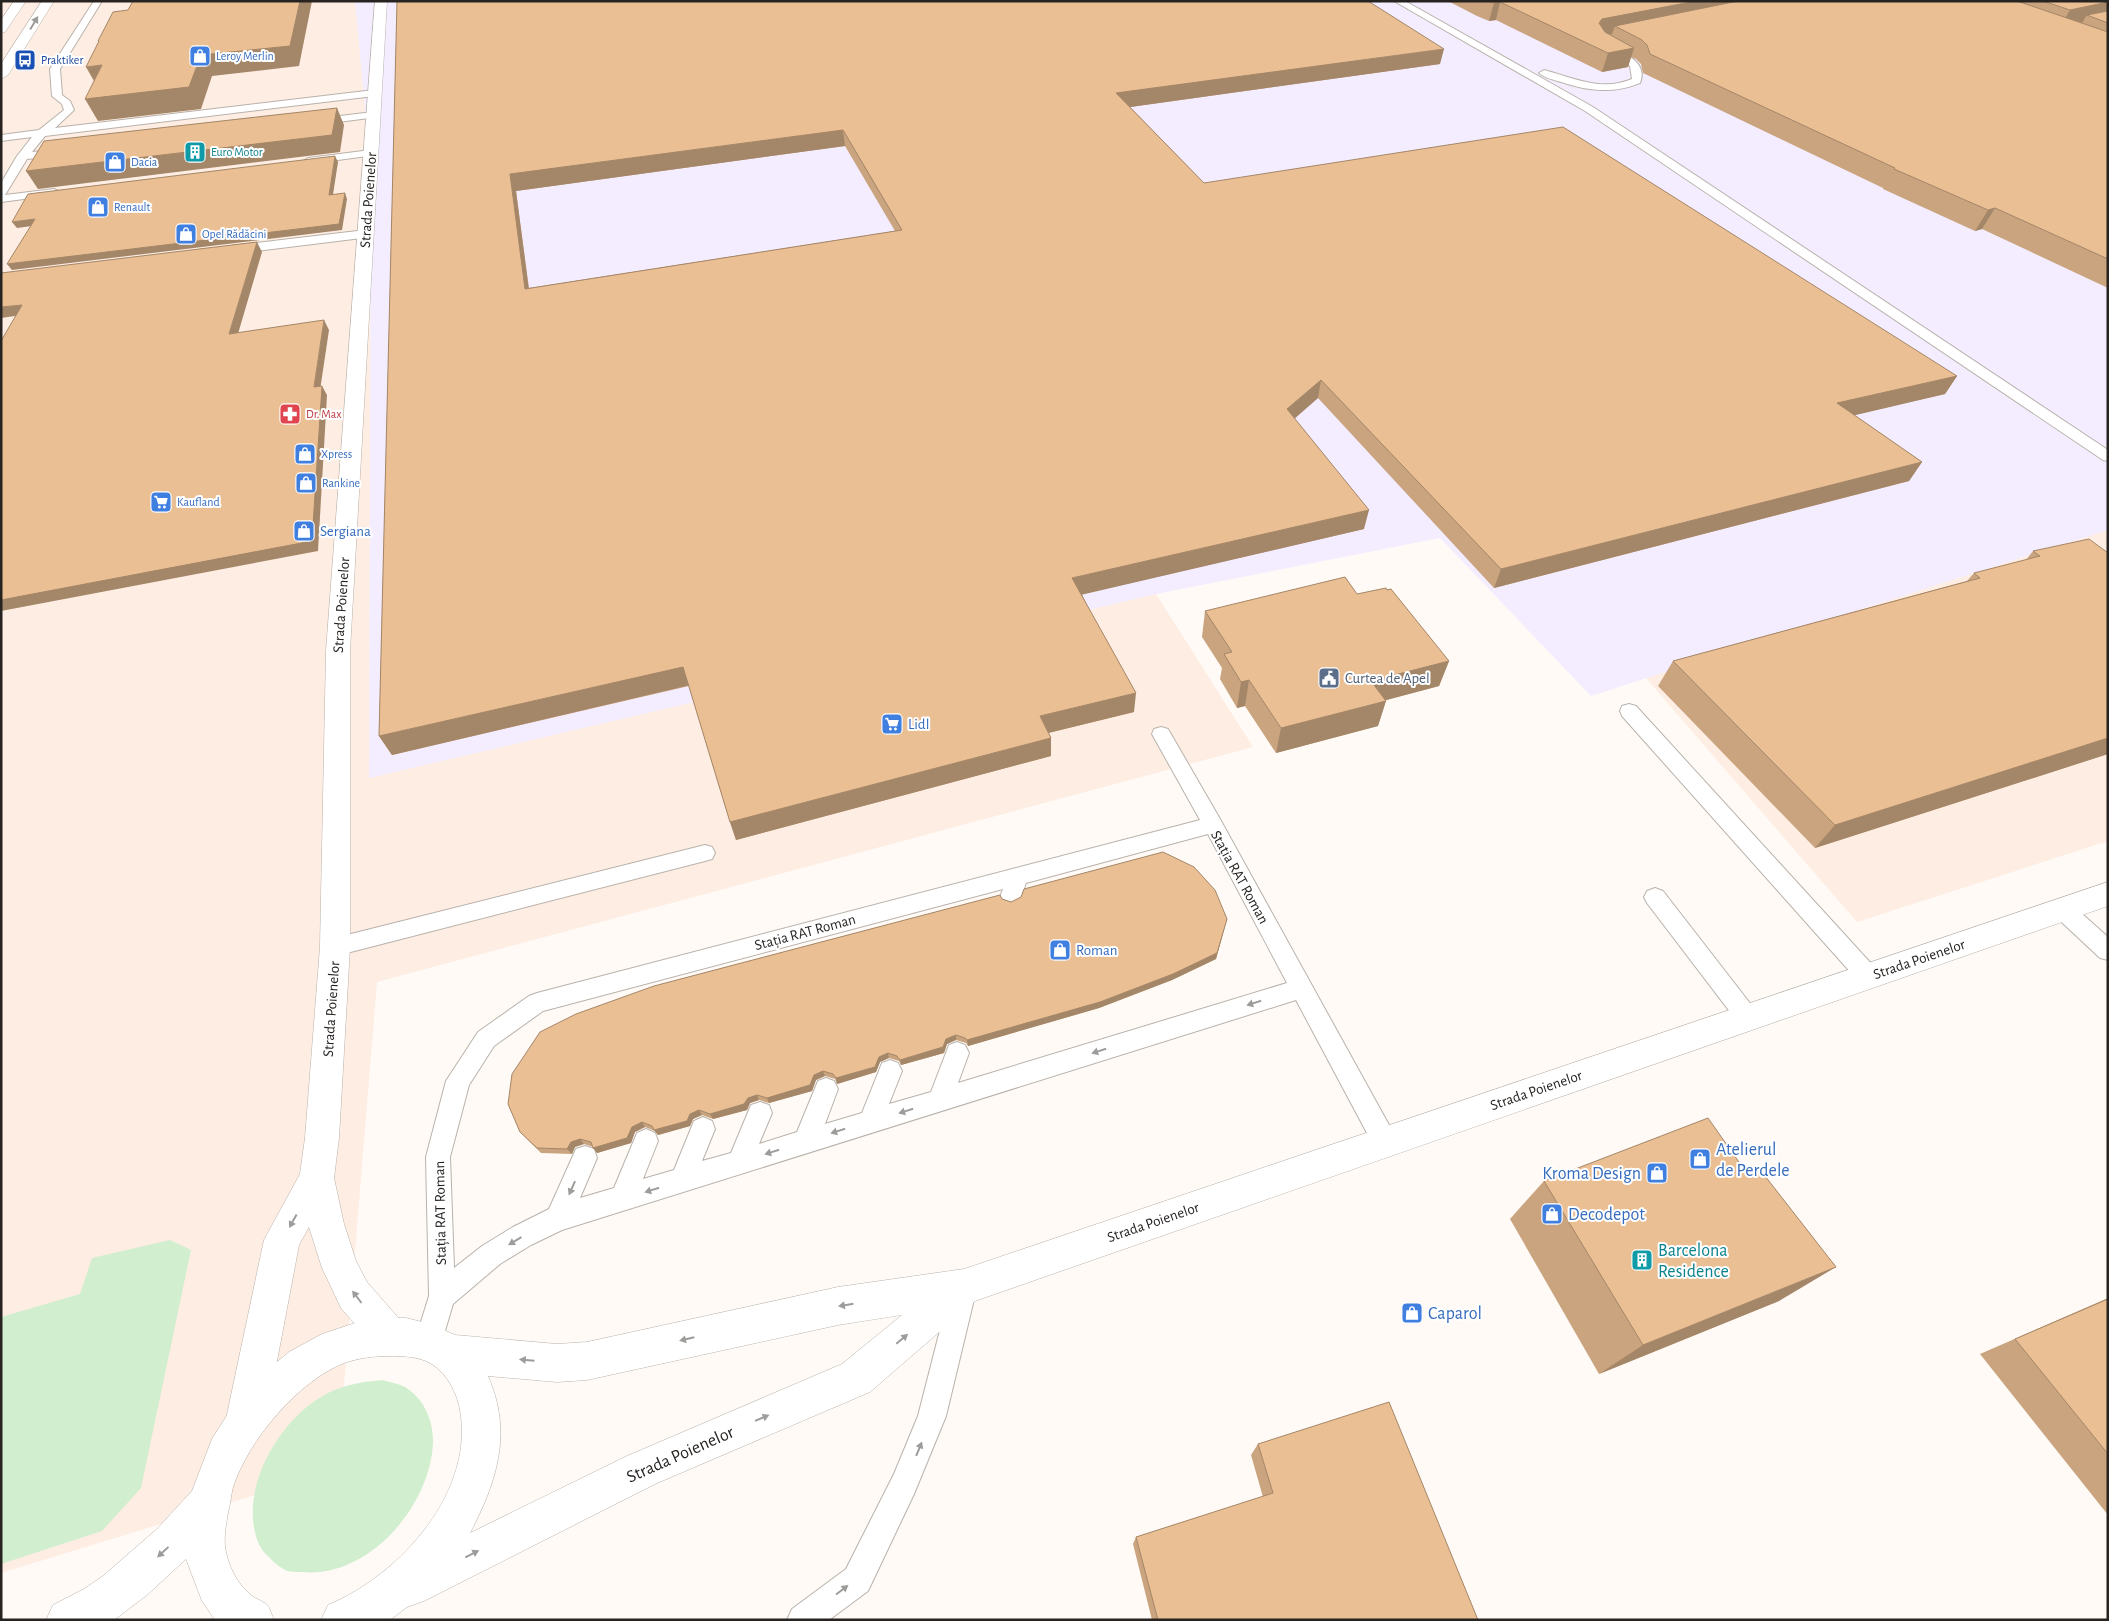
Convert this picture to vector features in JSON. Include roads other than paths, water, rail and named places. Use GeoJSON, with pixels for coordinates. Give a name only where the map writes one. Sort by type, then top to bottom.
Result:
{"type":"FeatureCollection","features":[{"type":"Feature","properties":{"kind":"street"},"geometry":{"type":"LineString","coordinates":[[1,29],[20,1]]}},
{"type":"Feature","properties":{"kind":"street"},"geometry":{"type":"LineString","coordinates":[[1,75],[48,1]]}},
{"type":"Feature","properties":{"kind":"street","name":"Strada Poienelor"},"geometry":{"type":"LineString","coordinates":[[381,1],[338,651],[335,948],[322,1138],[317,1178],[326,1224],[340,1268],[354,1296],[388,1334],[441,1348],[557,1363],[587,1361],[838,1306],[964,1287],[2108,894]]}},
{"type":"Feature","properties":{"kind":"street","name":"Strada Poienelor"},"geometry":{"type":"LineString","coordinates":[[246,1421],[282,1240],[317,1178]]}},
{"type":"Feature","properties":{"kind":"street","name":"Strada Poienelor"},"geometry":{"type":"LineString","coordinates":[[355,1615],[641,1470],[856,1378],[964,1287]]}},
{"type":"Feature","properties":{"kind":"street"},"geometry":{"type":"LineString","coordinates":[[252,1620],[241,1616],[216,1588],[204,1549],[207,1504],[222,1461],[246,1421],[277,1386],[314,1359],[352,1341],[388,1334]]}},
{"type":"Feature","properties":{"kind":"street"},"geometry":{"type":"LineString","coordinates":[[355,1615],[419,1569],[449,1531],[470,1489],[481,1448],[481,1411],[471,1379],[441,1348]]}},
{"type":"Feature","properties":{"kind":"street"},"geometry":{"type":"LineString","coordinates":[[68,1620],[102,1602],[150,1564],[179,1537],[207,1504]]}},
{"type":"Feature","properties":{"kind":"lane"},"geometry":{"type":"LineString","coordinates":[[1,193],[22,156],[42,133],[56,125],[69,110],[66,103],[57,96],[55,69],[98,1]]}},
{"type":"Feature","properties":{"kind":"lane"},"geometry":{"type":"LineString","coordinates":[[1398,1],[1589,109],[2108,457]]}},
{"type":"Feature","properties":{"kind":"lane"},"geometry":{"type":"LineString","coordinates":[[1503,59],[1578,84],[1606,88],[1626,87],[1637,81],[1639,73],[1627,58],[1603,47],[1600,42],[1610,39]]}},
{"type":"Feature","properties":{"kind":"lane"},"geometry":{"type":"LineString","coordinates":[[1,138],[374,93]]}},
{"type":"Feature","properties":{"kind":"lane"},"geometry":{"type":"LineString","coordinates":[[306,123],[373,115]]}},
{"type":"Feature","properties":{"kind":"lane"},"geometry":{"type":"LineString","coordinates":[[22,156],[71,150]]}},
{"type":"Feature","properties":{"kind":"lane"},"geometry":{"type":"LineString","coordinates":[[295,162],[372,153]]}},
{"type":"Feature","properties":{"kind":"lane"},"geometry":{"type":"LineString","coordinates":[[1,198],[70,190]]}},
{"type":"Feature","properties":{"kind":"lane"},"geometry":{"type":"LineString","coordinates":[[218,252],[366,234]]}},
{"type":"Feature","properties":{"kind":"lane"},"geometry":{"type":"LineString","coordinates":[[1629,711],[1869,976]]}},
{"type":"Feature","properties":{"kind":"lane"},"geometry":{"type":"LineString","coordinates":[[1161,734],[1213,825]]}},
{"type":"Feature","properties":{"kind":"lane","name":"Stația RAT Roman"},"geometry":{"type":"LineString","coordinates":[[441,1348],[442,1296],[438,1157],[458,1081],[486,1039],[536,1003],[664,978],[725,960],[954,900],[1018,876],[1213,825],[1386,1142]]}},
{"type":"Feature","properties":{"kind":"lane"},"geometry":{"type":"LineString","coordinates":[[335,948],[705,853]]}},
{"type":"Feature","properties":{"kind":"lane"},"geometry":{"type":"LineString","coordinates":[[1011,897],[1018,876]]}},
{"type":"Feature","properties":{"kind":"lane"},"geometry":{"type":"LineString","coordinates":[[1655,897],[1748,1018]]}},
{"type":"Feature","properties":{"kind":"lane"},"geometry":{"type":"LineString","coordinates":[[2062,910],[2108,951]]}},
{"type":"Feature","properties":{"kind":"lane","name":"Stația RAT Roman"},"geometry":{"type":"LineString","coordinates":[[442,1296],[492,1255],[522,1236],[558,1218],[1301,989]]}},
{"type":"Feature","properties":{"kind":"lane"},"geometry":{"type":"LineString","coordinates":[[940,1100],[957,1053]]}},
{"type":"Feature","properties":{"kind":"lane"},"geometry":{"type":"LineString","coordinates":[[871,1121],[890,1071]]}},
{"type":"Feature","properties":{"kind":"lane"},"geometry":{"type":"LineString","coordinates":[[806,1141],[826,1089]]}},
{"type":"Feature","properties":{"kind":"lane"},"geometry":{"type":"LineString","coordinates":[[739,1162],[760,1113]]}},
{"type":"Feature","properties":{"kind":"lane"},"geometry":{"type":"LineString","coordinates":[[682,1180],[703,1129]]}},
{"type":"Feature","properties":{"kind":"lane"},"geometry":{"type":"LineString","coordinates":[[622,1199],[646,1142]]}},
{"type":"Feature","properties":{"kind":"lane"},"geometry":{"type":"LineString","coordinates":[[558,1218],[585,1158]]}},
{"type":"Feature","properties":{"kind":"lane"},"geometry":{"type":"LineString","coordinates":[[804,1620],[856,1580],[904,1484],[932,1416],[964,1287]]}},
{"type":"Feature","properties":{"kind":"place","name":"Leroy Merlin"},"geometry":{"type":"Point","coordinates":[200,56]}},
{"type":"Feature","properties":{"kind":"place","name":"Praktiker"},"geometry":{"type":"Point","coordinates":[25,60]}},
{"type":"Feature","properties":{"kind":"place","name":"Euro Motor"},"geometry":{"type":"Point","coordinates":[195,152]}},
{"type":"Feature","properties":{"kind":"place","name":"Dacia"},"geometry":{"type":"Point","coordinates":[115,162]}},
{"type":"Feature","properties":{"kind":"place","name":"Renault"},"geometry":{"type":"Point","coordinates":[98,207]}},
{"type":"Feature","properties":{"kind":"place","name":"Opel Rădăcini"},"geometry":{"type":"Point","coordinates":[186,234]}},
{"type":"Feature","properties":{"kind":"place","name":"Dr. Max"},"geometry":{"type":"Point","coordinates":[290,414]}},
{"type":"Feature","properties":{"kind":"place","name":"Xpress"},"geometry":{"type":"Point","coordinates":[305,454]}},
{"type":"Feature","properties":{"kind":"place","name":"Rankine"},"geometry":{"type":"Point","coordinates":[306,483]}},
{"type":"Feature","properties":{"kind":"place","name":"Kaufland"},"geometry":{"type":"Point","coordinates":[161,502]}},
{"type":"Feature","properties":{"kind":"place","name":"Sergiana"},"geometry":{"type":"Point","coordinates":[304,531]}},
{"type":"Feature","properties":{"kind":"place","name":"Curtea de Apel"},"geometry":{"type":"Point","coordinates":[1329,678]}},
{"type":"Feature","properties":{"kind":"place","name":"Lidl"},"geometry":{"type":"Point","coordinates":[892,724]}},
{"type":"Feature","properties":{"kind":"place","name":"Roman"},"geometry":{"type":"Point","coordinates":[1060,950]}},
{"type":"Feature","properties":{"kind":"place","name":"Atelierul de Perdele"},"geometry":{"type":"Point","coordinates":[1700,1159]}},
{"type":"Feature","properties":{"kind":"place","name":"Kroma Design"},"geometry":{"type":"Point","coordinates":[1657,1173]}},
{"type":"Feature","properties":{"kind":"place","name":"Decodepot"},"geometry":{"type":"Point","coordinates":[1552,1214]}},
{"type":"Feature","properties":{"kind":"place","name":"Barcelona Residence"},"geometry":{"type":"Point","coordinates":[1642,1260]}},
{"type":"Feature","properties":{"kind":"place","name":"Caparol"},"geometry":{"type":"Point","coordinates":[1412,1313]}}]}
